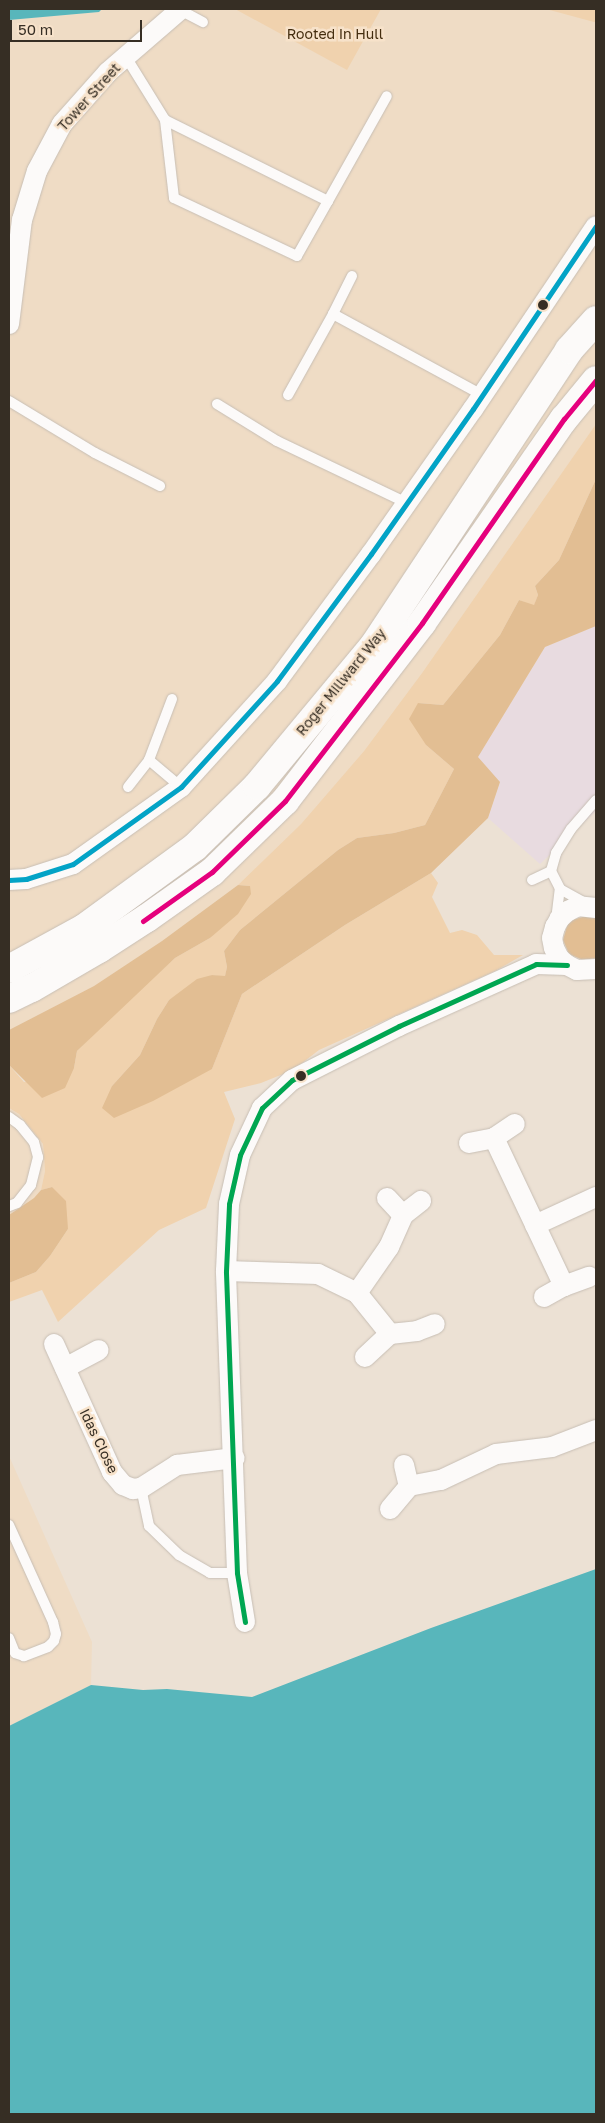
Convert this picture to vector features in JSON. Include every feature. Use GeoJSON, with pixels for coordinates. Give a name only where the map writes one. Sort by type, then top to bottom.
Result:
{"type":"FeatureCollection","features":[{"type":"Feature","properties":{"kind":"highway","name":"Roger Millward Way"},"geometry":{"type":"LineString","coordinates":[[9,969],[84,928],[195,847],[257,786],[374,645],[569,350],[596,320]]}},
{"type":"Feature","properties":{"kind":"highway","name":"Roger Millward Way"},"geometry":{"type":"LineString","coordinates":[[9,999],[32,988],[148,918],[212,872],[285,801],[422,623],[564,418],[596,380]]}},
{"type":"Feature","properties":{"kind":"street","name":"Tower Street"},"geometry":{"type":"LineString","coordinates":[[9,324],[22,220],[37,171],[62,124],[108,72],[181,9]]}},
{"type":"Feature","properties":{"kind":"street"},"geometry":{"type":"LineString","coordinates":[[9,880],[26,879],[73,864],[181,787],[277,681],[407,503],[596,226]]}},
{"type":"Feature","properties":{"kind":"street"},"geometry":{"type":"LineString","coordinates":[[536,964],[560,918],[568,910],[578,906],[592,907]]}},
{"type":"Feature","properties":{"kind":"street"},"geometry":{"type":"LineString","coordinates":[[554,932],[554,948],[559,958],[580,968],[596,985]]}},
{"type":"Feature","properties":{"kind":"street"},"geometry":{"type":"LineString","coordinates":[[245,1622],[238,1573],[226,1271],[229,1204],[240,1155],[262,1108],[292,1080],[400,1026],[536,964],[580,968]]}},
{"type":"Feature","properties":{"kind":"street"},"geometry":{"type":"LineString","coordinates":[[469,1143],[494,1138],[515,1124]]}},
{"type":"Feature","properties":{"kind":"street"},"geometry":{"type":"LineString","coordinates":[[494,1138],[564,1286]]}},
{"type":"Feature","properties":{"kind":"street"},"geometry":{"type":"LineString","coordinates":[[535,1225],[596,1197]]}},
{"type":"Feature","properties":{"kind":"street"},"geometry":{"type":"LineString","coordinates":[[387,1198],[403,1215]]}},
{"type":"Feature","properties":{"kind":"street"},"geometry":{"type":"LineString","coordinates":[[357,1293],[389,1247],[403,1215],[421,1201]]}},
{"type":"Feature","properties":{"kind":"street"},"geometry":{"type":"LineString","coordinates":[[226,1271],[318,1274],[357,1293],[390,1334]]}},
{"type":"Feature","properties":{"kind":"street"},"geometry":{"type":"LineString","coordinates":[[544,1297],[564,1286],[589,1277]]}},
{"type":"Feature","properties":{"kind":"street"},"geometry":{"type":"LineString","coordinates":[[365,1357],[390,1334],[417,1331],[435,1324]]}},
{"type":"Feature","properties":{"kind":"street","name":"Idas Close"},"geometry":{"type":"LineString","coordinates":[[54,1344],[112,1472],[123,1485],[133,1489],[141,1488]]}},
{"type":"Feature","properties":{"kind":"street"},"geometry":{"type":"LineString","coordinates":[[65,1368],[98,1350]]}},
{"type":"Feature","properties":{"kind":"street"},"geometry":{"type":"LineString","coordinates":[[390,1509],[409,1486],[441,1480],[496,1454],[552,1447],[596,1430]]}},
{"type":"Feature","properties":{"kind":"street"},"geometry":{"type":"LineString","coordinates":[[141,1488],[176,1464],[234,1458]]}},
{"type":"Feature","properties":{"kind":"street"},"geometry":{"type":"LineString","coordinates":[[404,1465],[409,1486]]}},
{"type":"Feature","properties":{"kind":"lane"},"geometry":{"type":"LineString","coordinates":[[181,9],[203,22]]}},
{"type":"Feature","properties":{"kind":"lane"},"geometry":{"type":"LineString","coordinates":[[126,57],[165,120],[174,198],[297,256],[387,96]]}},
{"type":"Feature","properties":{"kind":"lane"},"geometry":{"type":"LineString","coordinates":[[165,120],[328,201]]}},
{"type":"Feature","properties":{"kind":"lane"},"geometry":{"type":"LineString","coordinates":[[288,395],[352,276]]}},
{"type":"Feature","properties":{"kind":"lane"},"geometry":{"type":"LineString","coordinates":[[333,314],[482,395]]}},
{"type":"Feature","properties":{"kind":"lane"},"geometry":{"type":"LineString","coordinates":[[9,402],[95,452],[160,486]]}},
{"type":"Feature","properties":{"kind":"lane"},"geometry":{"type":"LineString","coordinates":[[218,404],[277,441],[407,503]]}},
{"type":"Feature","properties":{"kind":"lane"},"geometry":{"type":"LineString","coordinates":[[128,787],[149,760],[172,699]]}},
{"type":"Feature","properties":{"kind":"lane"},"geometry":{"type":"LineString","coordinates":[[149,760],[181,787]]}},
{"type":"Feature","properties":{"kind":"lane"},"geometry":{"type":"LineString","coordinates":[[592,907],[560,889],[551,871],[556,853],[571,829],[596,800]]}},
{"type":"Feature","properties":{"kind":"lane"},"geometry":{"type":"LineString","coordinates":[[532,880],[551,871]]}},
{"type":"Feature","properties":{"kind":"lane"},"geometry":{"type":"LineString","coordinates":[[554,932],[560,889]]}},
{"type":"Feature","properties":{"kind":"lane"},"geometry":{"type":"LineString","coordinates":[[9,1116],[20,1125],[34,1142],[38,1157],[31,1186],[17,1202],[9,1206]]}},
{"type":"Feature","properties":{"kind":"lane"},"geometry":{"type":"LineString","coordinates":[[141,1488],[149,1526],[179,1555],[210,1573],[238,1573]]}},
{"type":"Feature","properties":{"kind":"lane"},"geometry":{"type":"LineString","coordinates":[[9,1525],[53,1622],[56,1634],[54,1641],[48,1647],[24,1656],[16,1653],[9,1638]]}},
{"type":"Feature","properties":{"kind":"shaded area"},"geometry":{"type":"Polygon","coordinates":[[[102,9],[596,9],[596,424],[422,673],[364,751],[301,824],[238,885],[162,941],[94,986],[9,1030],[9,20],[99,12],[102,9]]]}},
{"type":"Feature","properties":{"kind":"shaded area"},"geometry":{"type":"Polygon","coordinates":[[[596,479],[596,626],[545,647],[478,757],[500,782],[488,818],[431,873],[345,925],[242,994],[212,1069],[153,1101],[114,1118],[102,1108],[112,1086],[140,1055],[157,1019],[169,1000],[197,979],[212,975],[225,976],[227,967],[224,951],[240,930],[338,850],[357,838],[394,833],[425,825],[454,769],[426,745],[409,719],[418,703],[443,705],[500,635],[519,600],[534,605],[538,595],[535,586],[559,560],[596,479]]]}},
{"type":"Feature","properties":{"kind":"shaded area"},"geometry":{"type":"Polygon","coordinates":[[[596,626],[596,811],[540,864],[488,818],[500,782],[477,758],[545,647],[596,626]]]}},
{"type":"Feature","properties":{"kind":"shaded area"},"geometry":{"type":"Polygon","coordinates":[[[238,885],[250,886],[251,894],[238,914],[210,938],[175,958],[77,1051],[74,1068],[65,1088],[42,1098],[9,1065],[9,1030],[94,986],[162,941],[238,885]]]}},
{"type":"Feature","properties":{"kind":"shaded area"},"geometry":{"type":"Polygon","coordinates":[[[586,916],[596,918],[596,958],[583,960],[569,954],[563,940],[567,926],[572,920],[586,916]]]}},
{"type":"Feature","properties":{"kind":"shaded area"},"geometry":{"type":"Polygon","coordinates":[[[9,1108],[19,1114],[43,1144],[45,1171],[41,1190],[34,1198],[9,1215],[9,1108]]]}},
{"type":"Feature","properties":{"kind":"shaded area"},"geometry":{"type":"Polygon","coordinates":[[[52,1187],[66,1201],[68,1229],[50,1256],[36,1272],[9,1283],[9,1215],[34,1198],[41,1190],[52,1187]]]}},
{"type":"Feature","properties":{"kind":"shaded area"},"geometry":{"type":"Polygon","coordinates":[[[9,1456],[92,1642],[91,1685],[9,1726],[9,1456]]]}},
{"type":"Feature","properties":{"kind":"green space","name":"Rooted In Hull"},"geometry":{"type":"Polygon","coordinates":[[[235,9],[381,9],[347,70],[235,9]]]}},
{"type":"Feature","properties":{"kind":"green space"},"geometry":{"type":"Polygon","coordinates":[[[546,9],[596,9],[596,22],[594,22],[546,9]]]}},
{"type":"Feature","properties":{"kind":"green space"},"geometry":{"type":"Polygon","coordinates":[[[596,424],[596,479],[559,560],[535,586],[538,595],[534,606],[519,600],[500,635],[443,705],[418,703],[426,745],[454,769],[425,825],[394,833],[357,838],[338,850],[240,930],[224,951],[227,967],[225,977],[212,975],[169,1000],[157,1019],[140,1055],[112,1086],[212,1069],[242,994],[345,925],[431,873],[438,883],[432,897],[450,933],[462,930],[477,935],[494,955],[523,955],[495,971],[319,1050],[293,1070],[261,1083],[224,1092],[235,1119],[206,1208],[159,1230],[58,1322],[42,1290],[9,1302],[9,1283],[36,1272],[50,1256],[68,1229],[52,1187],[41,1190],[45,1171],[43,1144],[19,1114],[9,1108],[9,1065],[24,1082],[74,1068],[77,1051],[119,1009],[175,958],[210,938],[250,886],[238,885],[301,824],[364,751],[422,673],[596,424]]]}},
{"type":"Feature","properties":{"kind":"water"},"geometry":{"type":"Polygon","coordinates":[[[9,9],[102,9],[99,12],[9,20],[9,9]]]}},
{"type":"Feature","properties":{"kind":"water"},"geometry":{"type":"Polygon","coordinates":[[[596,1569],[596,2114],[9,2114],[9,1726],[91,1685],[143,1690],[167,1689],[252,1697],[431,1628],[596,1569]]]}},
{"type":"Feature","properties":{"kind":"transit line"},"geometry":{"type":"LineString","coordinates":[[9,880],[26,879],[73,864],[181,787],[277,681],[371,554],[473,409],[596,226]]}},
{"type":"Feature","properties":{"kind":"transit line"},"geometry":{"type":"LineString","coordinates":[[143,921],[212,872],[285,801],[422,623],[564,419],[596,380]]}},
{"type":"Feature","properties":{"kind":"transit line"},"geometry":{"type":"LineString","coordinates":[[245,1622],[237,1573],[226,1271],[229,1204],[240,1155],[262,1108],[292,1080],[399,1026],[536,964],[567,965]]}}]}
